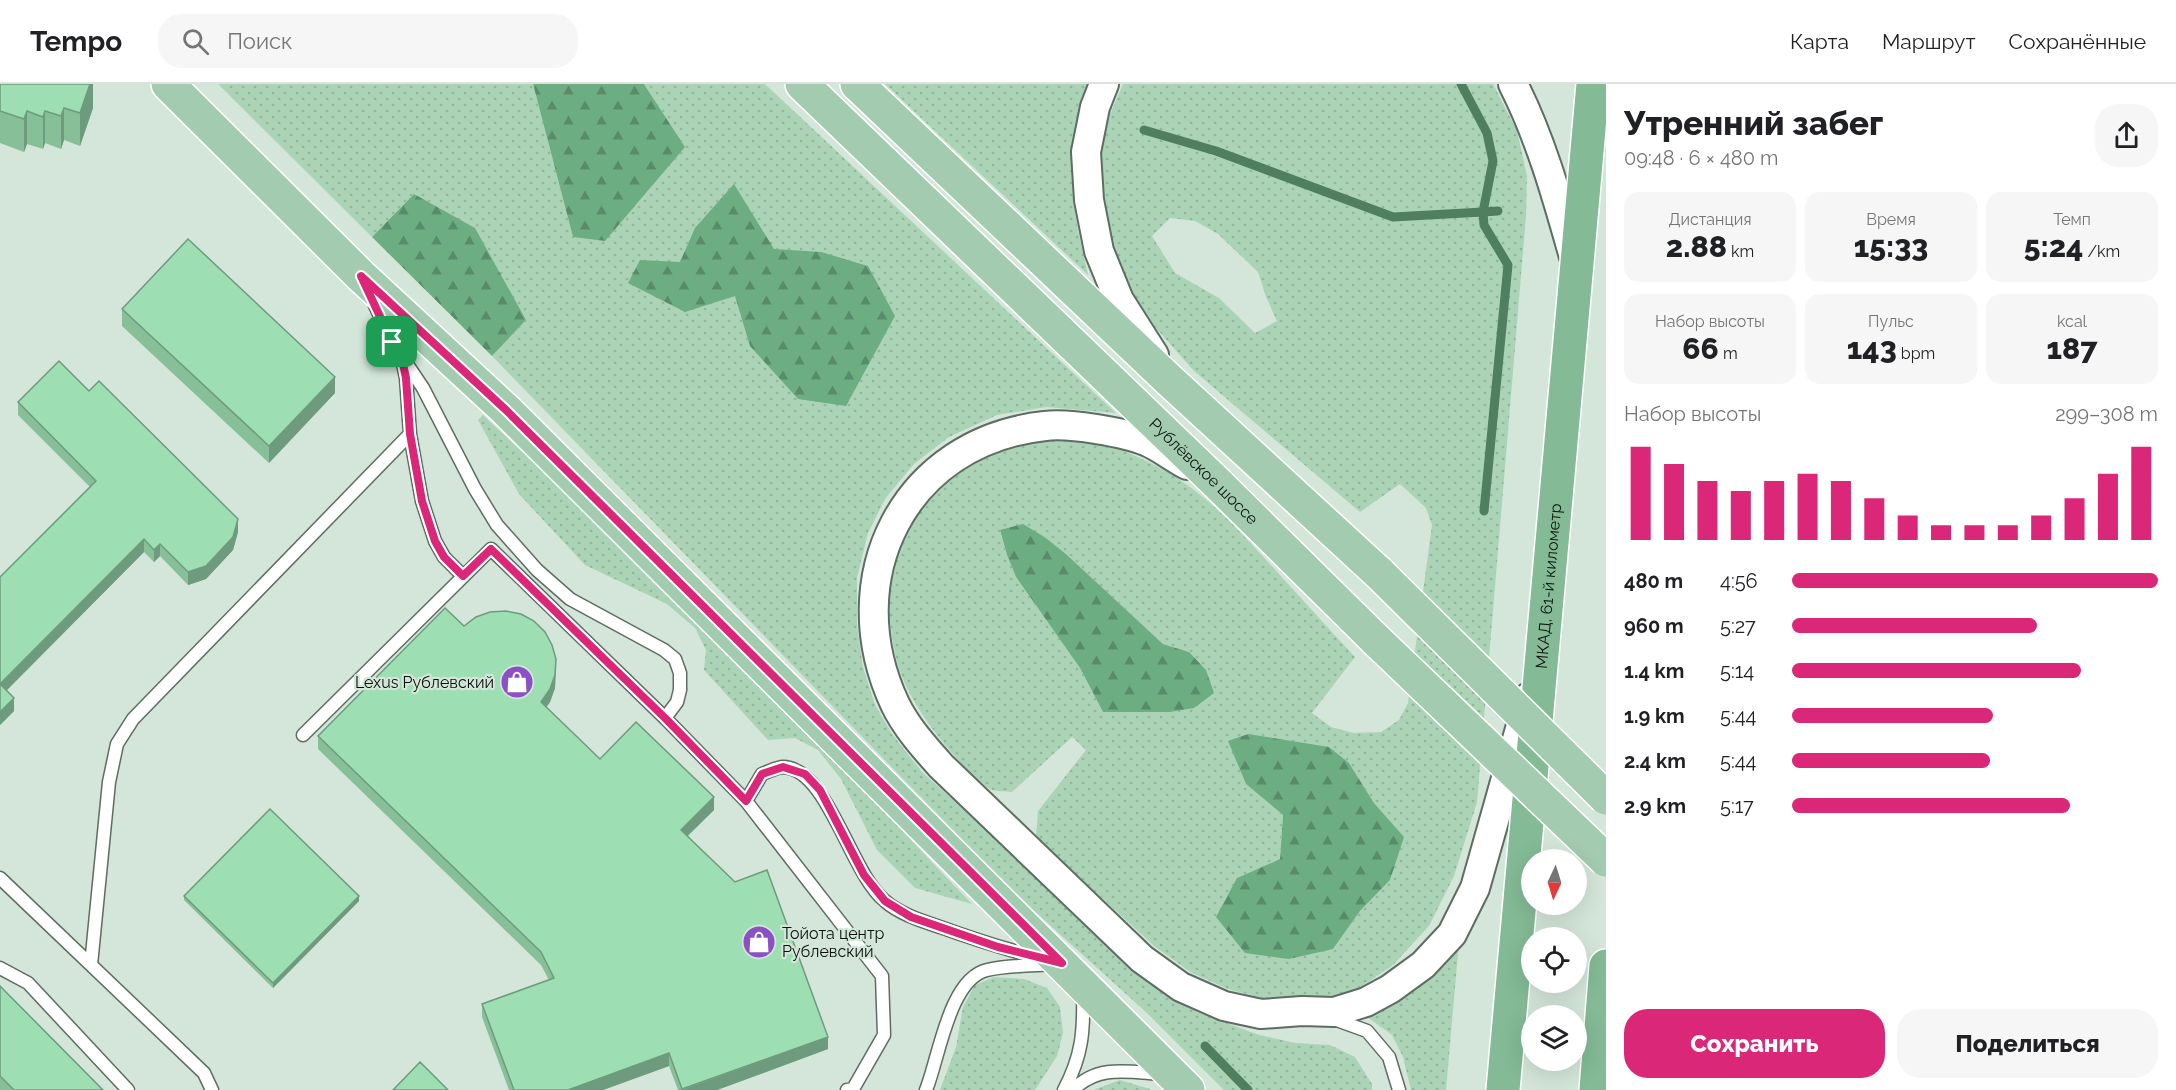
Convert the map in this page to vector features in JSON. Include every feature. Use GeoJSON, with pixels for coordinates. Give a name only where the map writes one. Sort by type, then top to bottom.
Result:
{"type":"FeatureCollection","features":[{"type":"Feature","properties":{"kind":"highway","name":"МКАД, 61-й километр"},"geometry":{"type":"LineString","coordinates":[[1503,1090],[1593,84]]}},
{"type":"Feature","properties":{"kind":"highway"},"geometry":{"type":"LineString","coordinates":[[1596,1090],[1606,966]]}},
{"type":"Feature","properties":{"kind":"main road"},"geometry":{"type":"LineString","coordinates":[[168,84],[361,276],[506,410],[1180,1082]]}},
{"type":"Feature","properties":{"kind":"main road","name":"Рублёвское шоссе"},"geometry":{"type":"LineString","coordinates":[[802,84],[1606,860]]}},
{"type":"Feature","properties":{"kind":"main road"},"geometry":{"type":"LineString","coordinates":[[857,84],[1169,380],[1380,574],[1606,798]]}},
{"type":"Feature","properties":{"kind":"street"},"geometry":{"type":"LineString","coordinates":[[1104,84],[1095,107],[1086,152],[1089,200],[1099,251],[1119,300],[1169,380]]}},
{"type":"Feature","properties":{"kind":"street"},"geometry":{"type":"LineString","coordinates":[[1513,84],[1527,111],[1546,160],[1577,264]]}},
{"type":"Feature","properties":{"kind":"street"},"geometry":{"type":"LineString","coordinates":[[1217,483],[1147,442],[1093,428],[1047,425],[1002,433],[962,451],[930,476],[902,510],[884,546],[875,581],[873,621],[881,665],[895,704],[915,736],[941,766],[1142,958],[1181,987],[1224,1006],[1261,1014],[1302,1011],[1334,1012],[1366,1002],[1390,989],[1423,965],[1452,934],[1475,888],[1542,648]]}},
{"type":"Feature","properties":{"kind":"lane"},"geometry":{"type":"LineString","coordinates":[[361,276],[392,342],[423,388],[497,525],[529,561],[570,599],[664,650],[675,659],[680,673],[680,690],[677,702],[665,718]]}},
{"type":"Feature","properties":{"kind":"lane"},"geometry":{"type":"LineString","coordinates":[[402,359],[406,378],[410,434],[422,501],[435,541],[444,557],[463,576]]}},
{"type":"Feature","properties":{"kind":"lane"},"geometry":{"type":"LineString","coordinates":[[91,965],[110,782],[117,744],[133,719],[410,434]]}},
{"type":"Feature","properties":{"kind":"lane"},"geometry":{"type":"LineString","coordinates":[[303,735],[491,549],[665,718],[746,801],[882,976],[884,1035],[853,1089],[847,1090]]}},
{"type":"Feature","properties":{"kind":"lane"},"geometry":{"type":"LineString","coordinates":[[746,801],[762,774],[783,767],[805,774],[820,790],[864,875],[885,901],[911,917],[1072,973]]}},
{"type":"Feature","properties":{"kind":"lane"},"geometry":{"type":"LineString","coordinates":[[0,878],[204,1073],[212,1090]]}},
{"type":"Feature","properties":{"kind":"lane"},"geometry":{"type":"LineString","coordinates":[[0,968],[28,983],[128,1090]]}},
{"type":"Feature","properties":{"kind":"lane"},"geometry":{"type":"LineString","coordinates":[[926,1090],[956,999],[970,978],[985,970],[1072,973]]}},
{"type":"Feature","properties":{"kind":"lane"},"geometry":{"type":"LineString","coordinates":[[1064,1090],[1079,1055],[1084,1029],[1072,973]]}},
{"type":"Feature","properties":{"kind":"lane"},"geometry":{"type":"LineString","coordinates":[[1302,1011],[1343,1021],[1367,1031],[1389,1057],[1399,1090]]}},
{"type":"Feature","properties":{"kind":"lane"},"geometry":{"type":"LineString","coordinates":[[1073,1090],[1081,1082],[1110,1070],[1180,1082]]}},
{"type":"Feature","properties":{"kind":"green space"},"geometry":{"type":"Polygon","coordinates":[[[218,84],[533,84],[573,237],[685,147],[644,84],[765,84],[1116,413],[1046,407],[997,415],[949,437],[914,464],[885,499],[868,533],[857,578],[857,625],[863,667],[875,705],[892,734],[922,772],[1114,945],[1197,1012],[1259,1035],[1296,1043],[1330,1045],[1355,1057],[1372,1084],[1372,1090],[1224,1090],[1147,1013],[1012,891],[492,356],[526,320],[414,194],[372,237],[218,84]]]}},
{"type":"Feature","properties":{"kind":"green space"},"geometry":{"type":"Polygon","coordinates":[[[533,84],[644,84],[685,147],[605,241],[573,237],[533,84]]]}},
{"type":"Feature","properties":{"kind":"green space"},"geometry":{"type":"Polygon","coordinates":[[[885,84],[1088,84],[1076,127],[1073,187],[1078,229],[1088,275],[885,84]]]}},
{"type":"Feature","properties":{"kind":"green space"},"geometry":{"type":"Polygon","coordinates":[[[1123,84],[1493,84],[1517,131],[1527,176],[1526,216],[1477,802],[1454,876],[1429,926],[1393,965],[1361,987],[1333,998],[1297,1002],[1261,998],[1228,989],[1192,973],[1154,946],[1036,837],[1038,811],[1086,750],[1072,737],[1012,792],[990,789],[958,759],[928,722],[914,702],[896,658],[890,618],[892,576],[899,550],[912,524],[929,501],[949,481],[999,452],[1026,444],[1055,440],[1084,441],[1121,450],[1146,461],[1180,480],[1205,499],[1248,540],[1355,657],[1312,713],[1331,727],[1354,733],[1381,732],[1399,720],[1408,703],[1432,525],[1426,508],[1400,484],[1360,512],[1194,371],[1156,328],[1130,289],[1112,247],[1103,199],[1101,154],[1110,114],[1123,84]],[[1170,218],[1152,236],[1175,273],[1219,298],[1255,333],[1277,321],[1258,272],[1218,234],[1195,221],[1170,218]],[[1000,531],[1016,577],[1080,668],[1103,712],[1170,712],[1189,652],[1163,644],[1046,538],[1000,531]],[[1248,734],[1229,742],[1246,784],[1283,815],[1280,859],[1237,878],[1333,949],[1360,911],[1390,880],[1403,837],[1374,803],[1349,763],[1248,734]]]}},
{"type":"Feature","properties":{"kind":"green space"},"geometry":{"type":"Polygon","coordinates":[[[734,184],[774,249],[821,252],[868,266],[895,316],[846,406],[798,399],[750,346],[735,296],[685,312],[628,283],[640,260],[680,262],[695,228],[734,184]]]}},
{"type":"Feature","properties":{"kind":"green space"},"geometry":{"type":"Polygon","coordinates":[[[414,194],[475,228],[526,320],[492,356],[372,237],[414,194]]]}},
{"type":"Feature","properties":{"kind":"green space"},"geometry":{"type":"Polygon","coordinates":[[[483,415],[698,617],[972,904],[915,888],[877,850],[841,779],[818,750],[795,738],[768,740],[704,670],[706,650],[695,628],[667,604],[585,565],[519,494],[478,420],[483,415]]]}},
{"type":"Feature","properties":{"kind":"green space"},"geometry":{"type":"Polygon","coordinates":[[[1023,524],[1066,554],[1163,644],[1189,652],[1206,670],[1214,693],[1194,708],[1170,712],[1103,712],[1080,668],[1016,577],[1000,530],[1023,524]]]}},
{"type":"Feature","properties":{"kind":"green space"},"geometry":{"type":"Polygon","coordinates":[[[1248,734],[1329,747],[1349,763],[1374,803],[1404,837],[1390,880],[1360,911],[1333,949],[1289,959],[1245,953],[1216,917],[1237,878],[1280,859],[1283,815],[1246,784],[1228,741],[1248,734]]]}},
{"type":"Feature","properties":{"kind":"green space"},"geometry":{"type":"Polygon","coordinates":[[[1459,942],[1446,1090],[1411,1090],[1403,1057],[1392,1035],[1363,1014],[1459,942]]]}},
{"type":"Feature","properties":{"kind":"green space"},"geometry":{"type":"Polygon","coordinates":[[[994,977],[1024,979],[1047,988],[1060,1007],[1063,1033],[1057,1056],[1035,1090],[940,1090],[956,1047],[963,1007],[975,985],[994,977]]]}},
{"type":"Feature","properties":{"kind":"green space"},"geometry":{"type":"Polygon","coordinates":[[[1120,1080],[1150,1089],[1150,1090],[1093,1090],[1120,1080]]]}},
{"type":"Feature","properties":{"kind":"building"},"geometry":{"type":"Polygon","coordinates":[[[0,84],[90,84],[80,113],[64,108],[61,116],[45,111],[43,117],[27,111],[24,119],[0,111],[0,84]]]}},
{"type":"Feature","properties":{"kind":"building"},"geometry":{"type":"Polygon","coordinates":[[[188,239],[335,377],[269,446],[122,309],[188,239]]]}},
{"type":"Feature","properties":{"kind":"building"},"geometry":{"type":"Polygon","coordinates":[[[59,361],[89,391],[99,381],[238,519],[233,537],[206,566],[188,572],[160,544],[154,550],[144,539],[0,684],[0,577],[96,481],[18,402],[59,361]]]}},
{"type":"Feature","properties":{"kind":"building"},"geometry":{"type":"Polygon","coordinates":[[[445,608],[464,626],[476,617],[490,612],[506,611],[521,614],[534,621],[545,632],[556,659],[555,675],[550,689],[541,702],[600,759],[636,722],[714,797],[681,830],[735,882],[767,870],[828,1037],[682,1089],[669,1053],[568,1090],[514,1090],[482,1004],[554,978],[541,952],[318,736],[445,608]]]}},
{"type":"Feature","properties":{"kind":"building"},"geometry":{"type":"Polygon","coordinates":[[[0,684],[14,698],[0,712],[0,684]]]}},
{"type":"Feature","properties":{"kind":"building"},"geometry":{"type":"Polygon","coordinates":[[[270,809],[359,896],[273,983],[184,896],[270,809]]]}},
{"type":"Feature","properties":{"kind":"building"},"geometry":{"type":"Polygon","coordinates":[[[0,986],[103,1090],[14,1090],[0,1076],[0,986]]]}},
{"type":"Feature","properties":{"kind":"building"},"geometry":{"type":"Polygon","coordinates":[[[420,1062],[448,1090],[393,1090],[420,1062]]]}},
{"type":"Feature","properties":{"kind":"waterway"},"geometry":{"type":"LineString","coordinates":[[1461,84],[1487,133],[1493,161],[1483,212],[1498,211]]}},
{"type":"Feature","properties":{"kind":"waterway"},"geometry":{"type":"LineString","coordinates":[[1144,130],[1216,151],[1393,217],[1483,212],[1484,225],[1508,265],[1484,511]]}},
{"type":"Feature","properties":{"kind":"waterway"},"geometry":{"type":"LineString","coordinates":[[1205,1046],[1248,1090]]}},
{"type":"Feature","properties":{"kind":"place","name":"Lexus Рублевский"},"geometry":{"type":"Point","coordinates":[517,682]}},
{"type":"Feature","properties":{"kind":"place","name":"Тойота центр Рублевский"},"geometry":{"type":"Point","coordinates":[759,942]}},
{"type":"Feature","properties":{"kind":"route"},"geometry":{"type":"LineString","coordinates":[[361,276],[506,410],[1062,963],[998,947],[911,917],[885,901],[864,875],[820,790],[805,774],[783,767],[762,774],[746,801],[665,718],[491,549],[463,576],[444,557],[435,541],[422,501],[410,434],[406,378],[402,359],[392,342],[361,276]]}}]}
